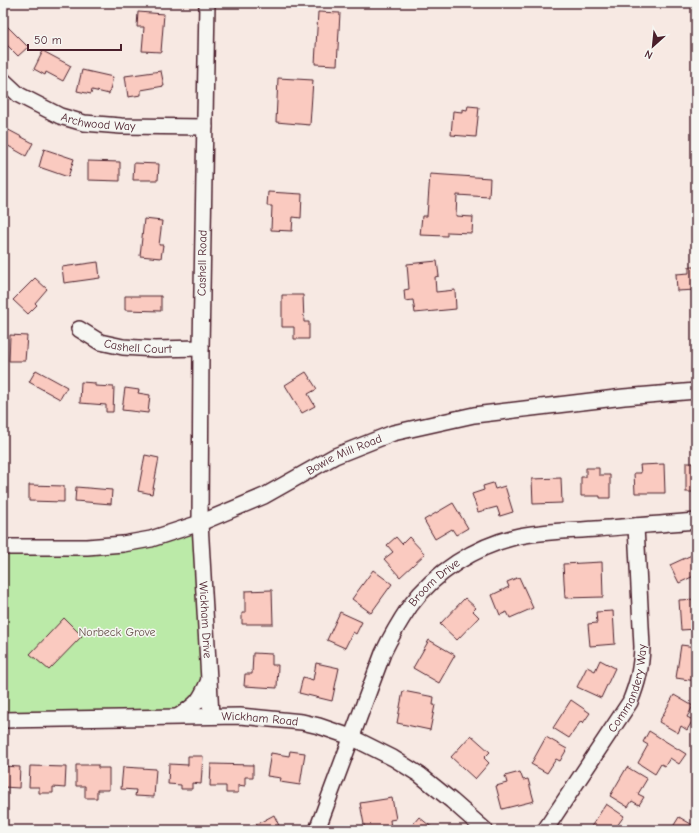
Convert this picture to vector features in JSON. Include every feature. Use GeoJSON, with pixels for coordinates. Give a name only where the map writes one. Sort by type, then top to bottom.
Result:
{"type":"FeatureCollection","features":[{"type":"Feature","properties":{"kind":"street","name":"Cashell Road"},"geometry":{"type":"LineString","coordinates":[[200,524],[201,348],[207,3]]}},
{"type":"Feature","properties":{"kind":"street","name":"Archwood Way"},"geometry":{"type":"LineString","coordinates":[[3,80],[19,95],[60,116],[84,123],[121,126],[205,127]]}},
{"type":"Feature","properties":{"kind":"street","name":"Cashell Court"},"geometry":{"type":"LineString","coordinates":[[79,330],[100,342],[123,346],[155,349],[201,348]]}},
{"type":"Feature","properties":{"kind":"street","name":"Bowie Mill Road"},"geometry":{"type":"LineString","coordinates":[[3,547],[87,547],[123,544],[151,539],[200,524],[264,496],[335,456],[393,433],[474,415],[696,391]]}},
{"type":"Feature","properties":{"kind":"street","name":"Broom Drive"},"geometry":{"type":"LineString","coordinates":[[317,830],[383,653],[396,626],[412,604],[431,584],[455,564],[486,546],[516,537],[551,532],[696,521]]}},
{"type":"Feature","properties":{"kind":"street","name":"Wickham Drive"},"geometry":{"type":"LineString","coordinates":[[200,524],[211,715]]}},
{"type":"Feature","properties":{"kind":"street","name":"Commandery Way"},"geometry":{"type":"LineString","coordinates":[[545,830],[630,702],[637,684],[641,667],[642,647],[636,526]]}},
{"type":"Feature","properties":{"kind":"street"},"geometry":{"type":"LineString","coordinates":[[179,716],[195,705],[202,696],[209,679]]}},
{"type":"Feature","properties":{"kind":"street","name":"Wickham Road"},"geometry":{"type":"LineString","coordinates":[[3,720],[211,715],[240,716],[302,722],[351,737],[393,758],[420,775],[485,830]]}},
{"type":"Feature","properties":{"kind":"green space","name":"Norbeck Grove"},"geometry":{"type":"Polygon","coordinates":[[[200,523],[211,715],[3,720],[3,547],[87,547],[200,523]]]}},
{"type":"Feature","properties":{"kind":"building"},"geometry":{"type":"Polygon","coordinates":[[[138,12],[164,14],[161,52],[142,51],[144,27],[137,27],[138,12]]]}},
{"type":"Feature","properties":{"kind":"building"},"geometry":{"type":"Polygon","coordinates":[[[318,12],[340,13],[337,65],[315,64],[318,12]]]}},
{"type":"Feature","properties":{"kind":"building"},"geometry":{"type":"Polygon","coordinates":[[[4,23],[28,47],[18,56],[3,41],[4,23]]]}},
{"type":"Feature","properties":{"kind":"building"},"geometry":{"type":"Polygon","coordinates":[[[43,51],[71,66],[63,81],[46,72],[45,75],[34,69],[43,51]]]}},
{"type":"Feature","properties":{"kind":"building"},"geometry":{"type":"Polygon","coordinates":[[[82,70],[113,77],[109,94],[92,90],[91,94],[77,91],[82,70]]]}},
{"type":"Feature","properties":{"kind":"building"},"geometry":{"type":"Polygon","coordinates":[[[161,71],[164,86],[141,90],[141,95],[128,97],[125,76],[161,71]]]}},
{"type":"Feature","properties":{"kind":"building"},"geometry":{"type":"Polygon","coordinates":[[[278,78],[313,80],[310,125],[276,122],[278,78]]]}},
{"type":"Feature","properties":{"kind":"building"},"geometry":{"type":"Polygon","coordinates":[[[468,106],[479,107],[476,137],[451,135],[453,111],[462,112],[462,109],[467,110],[468,106]]]}},
{"type":"Feature","properties":{"kind":"building"},"geometry":{"type":"Polygon","coordinates":[[[3,127],[33,143],[26,156],[3,143],[3,127]]]}},
{"type":"Feature","properties":{"kind":"building"},"geometry":{"type":"Polygon","coordinates":[[[44,149],[74,159],[68,177],[39,167],[44,149]]]}},
{"type":"Feature","properties":{"kind":"building"},"geometry":{"type":"Polygon","coordinates":[[[88,161],[120,162],[120,181],[88,180],[88,161]]]}},
{"type":"Feature","properties":{"kind":"building"},"geometry":{"type":"Polygon","coordinates":[[[134,163],[159,164],[158,180],[133,180],[134,163]]]}},
{"type":"Feature","properties":{"kind":"building"},"geometry":{"type":"Polygon","coordinates":[[[430,174],[490,178],[489,197],[457,195],[456,216],[473,217],[472,233],[447,232],[447,236],[420,235],[422,216],[427,216],[430,174]]]}},
{"type":"Feature","properties":{"kind":"building"},"geometry":{"type":"Polygon","coordinates":[[[268,192],[302,194],[301,218],[293,217],[292,231],[271,230],[272,206],[267,206],[268,192]]]}},
{"type":"Feature","properties":{"kind":"building"},"geometry":{"type":"Polygon","coordinates":[[[144,219],[162,221],[159,245],[163,245],[161,258],[140,256],[144,219]]]}},
{"type":"Feature","properties":{"kind":"building"},"geometry":{"type":"Polygon","coordinates":[[[437,261],[439,276],[435,277],[436,292],[455,290],[456,309],[415,313],[413,300],[405,301],[404,290],[409,289],[407,264],[437,261]]]}},
{"type":"Feature","properties":{"kind":"building"},"geometry":{"type":"Polygon","coordinates":[[[98,262],[100,278],[64,283],[62,267],[98,262]]]}},
{"type":"Feature","properties":{"kind":"building"},"geometry":{"type":"Polygon","coordinates":[[[689,267],[696,267],[696,290],[677,291],[676,274],[689,273],[689,267]]]}},
{"type":"Feature","properties":{"kind":"building"},"geometry":{"type":"Polygon","coordinates":[[[35,278],[47,289],[35,303],[37,305],[28,314],[13,300],[35,278]]]}},
{"type":"Feature","properties":{"kind":"building"},"geometry":{"type":"Polygon","coordinates":[[[282,295],[303,295],[304,322],[309,322],[309,339],[294,339],[294,327],[282,327],[282,295]]]}},
{"type":"Feature","properties":{"kind":"building"},"geometry":{"type":"Polygon","coordinates":[[[125,296],[161,296],[161,311],[125,310],[125,296]]]}},
{"type":"Feature","properties":{"kind":"building"},"geometry":{"type":"Polygon","coordinates":[[[10,335],[27,336],[25,361],[9,361],[10,335]]]}},
{"type":"Feature","properties":{"kind":"building"},"geometry":{"type":"Polygon","coordinates":[[[36,370],[67,387],[60,399],[29,382],[36,370]]]}},
{"type":"Feature","properties":{"kind":"building"},"geometry":{"type":"Polygon","coordinates":[[[306,372],[317,389],[308,394],[315,406],[302,413],[285,385],[306,372]]]}},
{"type":"Feature","properties":{"kind":"building"},"geometry":{"type":"Polygon","coordinates":[[[81,382],[95,383],[95,386],[114,387],[113,412],[106,412],[106,405],[80,403],[81,382]]]}},
{"type":"Feature","properties":{"kind":"building"},"geometry":{"type":"Polygon","coordinates":[[[125,388],[139,390],[138,393],[150,395],[148,413],[122,410],[125,388]]]}},
{"type":"Feature","properties":{"kind":"building"},"geometry":{"type":"Polygon","coordinates":[[[145,455],[159,458],[152,494],[138,491],[145,455]]]}},
{"type":"Feature","properties":{"kind":"building"},"geometry":{"type":"Polygon","coordinates":[[[686,463],[696,463],[696,492],[686,492],[686,463]]]}},
{"type":"Feature","properties":{"kind":"building"},"geometry":{"type":"Polygon","coordinates":[[[664,464],[665,493],[635,493],[634,473],[641,473],[640,465],[664,464]]]}},
{"type":"Feature","properties":{"kind":"building"},"geometry":{"type":"Polygon","coordinates":[[[586,468],[599,468],[599,475],[610,475],[610,498],[600,498],[600,496],[581,496],[581,477],[586,477],[586,468]]]}},
{"type":"Feature","properties":{"kind":"building"},"geometry":{"type":"Polygon","coordinates":[[[561,478],[562,503],[533,504],[532,479],[561,478]]]}},
{"type":"Feature","properties":{"kind":"building"},"geometry":{"type":"Polygon","coordinates":[[[493,483],[495,489],[505,486],[513,512],[500,516],[497,507],[478,512],[472,494],[484,490],[483,486],[493,483]]]}},
{"type":"Feature","properties":{"kind":"building"},"geometry":{"type":"Polygon","coordinates":[[[29,485],[64,486],[64,502],[29,501],[29,485]]]}},
{"type":"Feature","properties":{"kind":"building"},"geometry":{"type":"Polygon","coordinates":[[[76,487],[112,490],[111,504],[75,501],[76,487]]]}},
{"type":"Feature","properties":{"kind":"building"},"geometry":{"type":"Polygon","coordinates":[[[453,503],[468,528],[456,535],[452,529],[435,539],[424,520],[453,503]]]}},
{"type":"Feature","properties":{"kind":"building"},"geometry":{"type":"Polygon","coordinates":[[[396,537],[402,544],[409,537],[425,554],[400,577],[384,559],[393,552],[387,545],[396,537]]]}},
{"type":"Feature","properties":{"kind":"building"},"geometry":{"type":"Polygon","coordinates":[[[696,553],[696,575],[679,583],[670,565],[696,553]]]}},
{"type":"Feature","properties":{"kind":"building"},"geometry":{"type":"Polygon","coordinates":[[[602,562],[603,597],[565,598],[563,564],[602,562]]]}},
{"type":"Feature","properties":{"kind":"building"},"geometry":{"type":"Polygon","coordinates":[[[373,570],[392,584],[371,613],[352,599],[373,570]]]}},
{"type":"Feature","properties":{"kind":"building"},"geometry":{"type":"Polygon","coordinates":[[[519,577],[533,608],[510,618],[507,612],[500,615],[492,595],[509,587],[507,582],[519,577]]]}},
{"type":"Feature","properties":{"kind":"building"},"geometry":{"type":"Polygon","coordinates":[[[272,590],[273,624],[242,624],[242,613],[245,613],[245,591],[272,590]]]}},
{"type":"Feature","properties":{"kind":"building"},"geometry":{"type":"Polygon","coordinates":[[[465,598],[476,608],[473,611],[479,617],[457,640],[440,624],[465,598]]]}},
{"type":"Feature","properties":{"kind":"building"},"geometry":{"type":"Polygon","coordinates":[[[696,599],[696,629],[681,630],[679,600],[696,599]]]}},
{"type":"Feature","properties":{"kind":"building"},"geometry":{"type":"Polygon","coordinates":[[[613,611],[615,644],[590,646],[588,624],[597,623],[596,612],[613,611]]]}},
{"type":"Feature","properties":{"kind":"building"},"geometry":{"type":"Polygon","coordinates":[[[340,612],[362,622],[356,634],[353,632],[345,648],[327,640],[340,612]]]}},
{"type":"Feature","properties":{"kind":"building"},"geometry":{"type":"Polygon","coordinates":[[[64,618],[82,636],[49,670],[30,654],[64,618]]]}},
{"type":"Feature","properties":{"kind":"building"},"geometry":{"type":"Polygon","coordinates":[[[429,640],[455,655],[439,683],[413,668],[429,640]]]}},
{"type":"Feature","properties":{"kind":"building"},"geometry":{"type":"Polygon","coordinates":[[[681,645],[696,647],[696,681],[676,678],[681,645]]]}},
{"type":"Feature","properties":{"kind":"building"},"geometry":{"type":"Polygon","coordinates":[[[253,653],[272,654],[272,665],[278,665],[277,688],[244,686],[245,674],[252,674],[253,653]]]}},
{"type":"Feature","properties":{"kind":"building"},"geometry":{"type":"Polygon","coordinates":[[[600,660],[615,668],[601,698],[577,687],[587,667],[595,671],[600,660]]]}},
{"type":"Feature","properties":{"kind":"building"},"geometry":{"type":"Polygon","coordinates":[[[316,663],[339,668],[332,701],[299,693],[303,677],[313,680],[316,663]]]}},
{"type":"Feature","properties":{"kind":"building"},"geometry":{"type":"Polygon","coordinates":[[[403,691],[434,697],[433,705],[435,705],[430,730],[397,723],[403,691]]]}},
{"type":"Feature","properties":{"kind":"building"},"geometry":{"type":"Polygon","coordinates":[[[674,695],[693,706],[687,717],[693,720],[687,730],[681,726],[678,733],[659,722],[674,695]]]}},
{"type":"Feature","properties":{"kind":"building"},"geometry":{"type":"Polygon","coordinates":[[[571,700],[590,713],[583,723],[581,721],[569,738],[553,728],[571,700]]]}},
{"type":"Feature","properties":{"kind":"building"},"geometry":{"type":"Polygon","coordinates":[[[649,731],[686,754],[679,764],[670,758],[665,766],[661,764],[655,774],[638,763],[648,745],[643,742],[649,731]]]}},
{"type":"Feature","properties":{"kind":"building"},"geometry":{"type":"Polygon","coordinates":[[[471,735],[490,752],[484,758],[489,763],[475,779],[451,757],[471,735]]]}},
{"type":"Feature","properties":{"kind":"building"},"geometry":{"type":"Polygon","coordinates":[[[546,737],[567,749],[560,761],[556,759],[547,773],[531,764],[546,737]]]}},
{"type":"Feature","properties":{"kind":"building"},"geometry":{"type":"Polygon","coordinates":[[[290,751],[305,753],[300,785],[280,782],[281,778],[267,776],[271,753],[289,756],[290,751]]]}},
{"type":"Feature","properties":{"kind":"building"},"geometry":{"type":"Polygon","coordinates":[[[188,756],[203,756],[201,784],[192,783],[192,789],[181,789],[181,785],[168,784],[169,764],[188,765],[188,756]]]}},
{"type":"Feature","properties":{"kind":"building"},"geometry":{"type":"Polygon","coordinates":[[[211,764],[253,765],[253,777],[245,777],[245,786],[238,785],[238,793],[226,793],[226,786],[210,786],[211,764]]]}},
{"type":"Feature","properties":{"kind":"building"},"geometry":{"type":"Polygon","coordinates":[[[76,765],[98,765],[98,768],[109,768],[109,790],[97,790],[97,798],[85,798],[85,786],[76,786],[76,765]]]}},
{"type":"Feature","properties":{"kind":"building"},"geometry":{"type":"Polygon","coordinates":[[[3,766],[20,767],[19,788],[3,787],[3,766]]]}},
{"type":"Feature","properties":{"kind":"building"},"geometry":{"type":"Polygon","coordinates":[[[30,766],[66,767],[65,788],[53,787],[53,793],[39,793],[39,787],[29,787],[30,766]]]}},
{"type":"Feature","properties":{"kind":"building"},"geometry":{"type":"Polygon","coordinates":[[[123,767],[156,769],[154,797],[135,796],[136,790],[121,789],[123,767]]]}},
{"type":"Feature","properties":{"kind":"building"},"geometry":{"type":"Polygon","coordinates":[[[627,767],[647,779],[638,794],[644,797],[639,805],[632,801],[628,807],[610,796],[627,767]]]}},
{"type":"Feature","properties":{"kind":"building"},"geometry":{"type":"Polygon","coordinates":[[[520,772],[523,780],[528,779],[534,801],[502,809],[496,786],[507,783],[505,776],[520,772]]]}},
{"type":"Feature","properties":{"kind":"building"},"geometry":{"type":"Polygon","coordinates":[[[392,798],[396,819],[390,820],[391,829],[365,830],[360,803],[392,798]]]}},
{"type":"Feature","properties":{"kind":"building"},"geometry":{"type":"Polygon","coordinates":[[[606,804],[624,816],[617,826],[623,830],[589,830],[606,804]]]}},
{"type":"Feature","properties":{"kind":"building"},"geometry":{"type":"Polygon","coordinates":[[[274,815],[281,830],[246,830],[274,815]]]}},
{"type":"Feature","properties":{"kind":"building"},"geometry":{"type":"Polygon","coordinates":[[[419,817],[435,830],[408,830],[419,817]]]}},
{"type":"Feature","properties":{"kind":"building"},"geometry":{"type":"Polygon","coordinates":[[[679,817],[696,827],[696,830],[671,830],[679,817]]]}}]}
